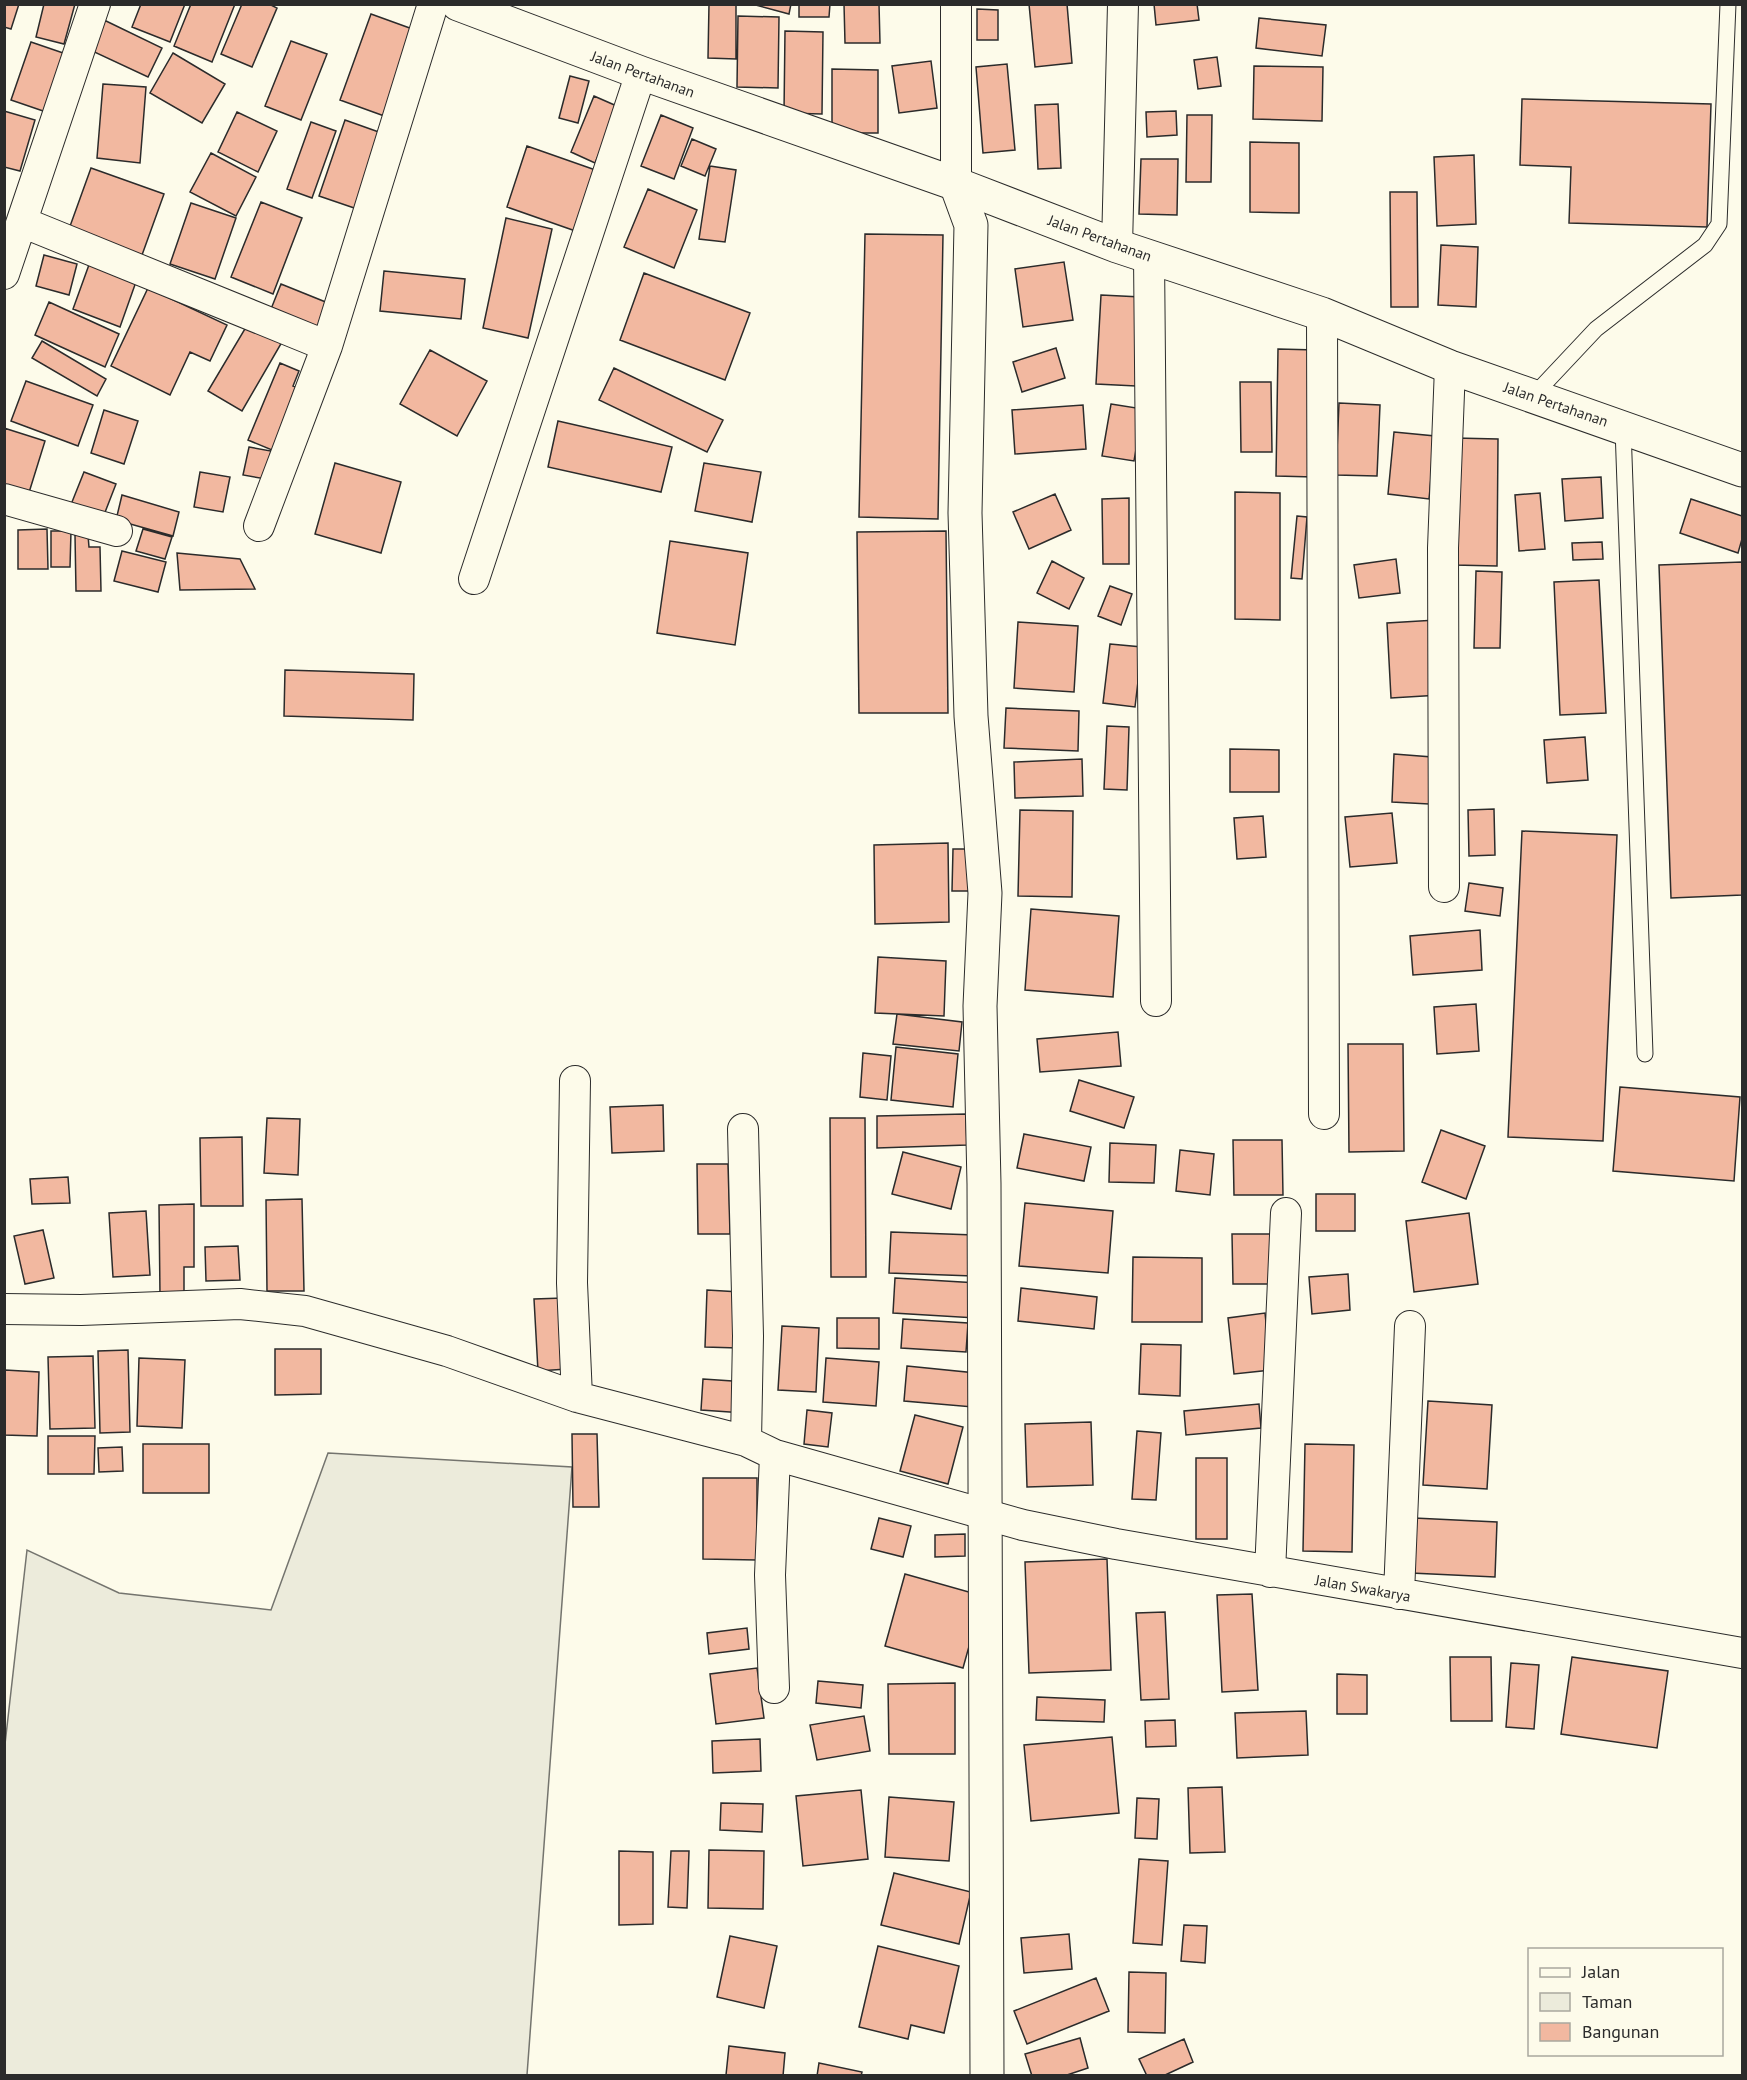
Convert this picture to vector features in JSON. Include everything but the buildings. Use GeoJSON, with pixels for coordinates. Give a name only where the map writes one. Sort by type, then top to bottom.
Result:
{"type":"FeatureCollection","features":[{"type":"Feature","properties":{"kind":"street"},"geometry":{"type":"LineString","coordinates":[[4,274],[95,4]]}},
{"type":"Feature","properties":{"kind":"street"},"geometry":{"type":"LineString","coordinates":[[259,526],[327,346],[433,4]]}},
{"type":"Feature","properties":{"kind":"street","name":"Jalan Pertahanan"},"geometry":{"type":"LineString","coordinates":[[458,4],[507,13],[641,73],[956,184],[1117,246],[1322,314],[1449,367],[1743,470]]}},
{"type":"Feature","properties":{"kind":"street"},"geometry":{"type":"LineString","coordinates":[[956,4],[956,184],[971,225],[965,513],[971,716],[985,892],[980,1005],[984,1196],[987,2076]]}},
{"type":"Feature","properties":{"kind":"street"},"geometry":{"type":"LineString","coordinates":[[1117,246],[1123,4]]}},
{"type":"Feature","properties":{"kind":"street"},"geometry":{"type":"LineString","coordinates":[[474,579],[641,73]]}},
{"type":"Feature","properties":{"kind":"street"},"geometry":{"type":"LineString","coordinates":[[22,222],[327,346]]}},
{"type":"Feature","properties":{"kind":"street"},"geometry":{"type":"LineString","coordinates":[[1149,256],[1156,1001]]}},
{"type":"Feature","properties":{"kind":"street"},"geometry":{"type":"LineString","coordinates":[[1322,314],[1324,1114]]}},
{"type":"Feature","properties":{"kind":"street"},"geometry":{"type":"LineString","coordinates":[[1444,887],[1443,548],[1449,367]]}},
{"type":"Feature","properties":{"kind":"street"},"geometry":{"type":"LineString","coordinates":[[4,499],[117,531]]}},
{"type":"Feature","properties":{"kind":"street"},"geometry":{"type":"LineString","coordinates":[[575,1081],[572,1283],[577,1397]]}},
{"type":"Feature","properties":{"kind":"street"},"geometry":{"type":"LineString","coordinates":[[743,1130],[748,1336],[746,1441]]}},
{"type":"Feature","properties":{"kind":"street"},"geometry":{"type":"LineString","coordinates":[[1270,1572],[1286,1213]]}},
{"type":"Feature","properties":{"kind":"street","name":"Jalan Swakarya"},"geometry":{"type":"LineString","coordinates":[[4,1309],[81,1310],[240,1304],[305,1311],[447,1351],[577,1397],[746,1441],[775,1455],[986,1514],[1116,1544],[1743,1653]]}},
{"type":"Feature","properties":{"kind":"street"},"geometry":{"type":"LineString","coordinates":[[1399,1594],[1410,1326]]}},
{"type":"Feature","properties":{"kind":"street"},"geometry":{"type":"LineString","coordinates":[[774,1688],[770,1575],[775,1455]]}},
{"type":"Feature","properties":{"kind":"lane"},"geometry":{"type":"LineString","coordinates":[[1533,396],[1596,329],[1706,245],[1719,224],[1728,4]]}},
{"type":"Feature","properties":{"kind":"lane"},"geometry":{"type":"LineString","coordinates":[[1623,428],[1645,1054]]}},
{"type":"Feature","properties":{"kind":"green space"},"geometry":{"type":"Polygon","coordinates":[[[328,1453],[572,1467],[527,2075],[5,2075],[4,1753],[27,1550],[119,1593],[271,1610],[328,1453]]]}}]}
